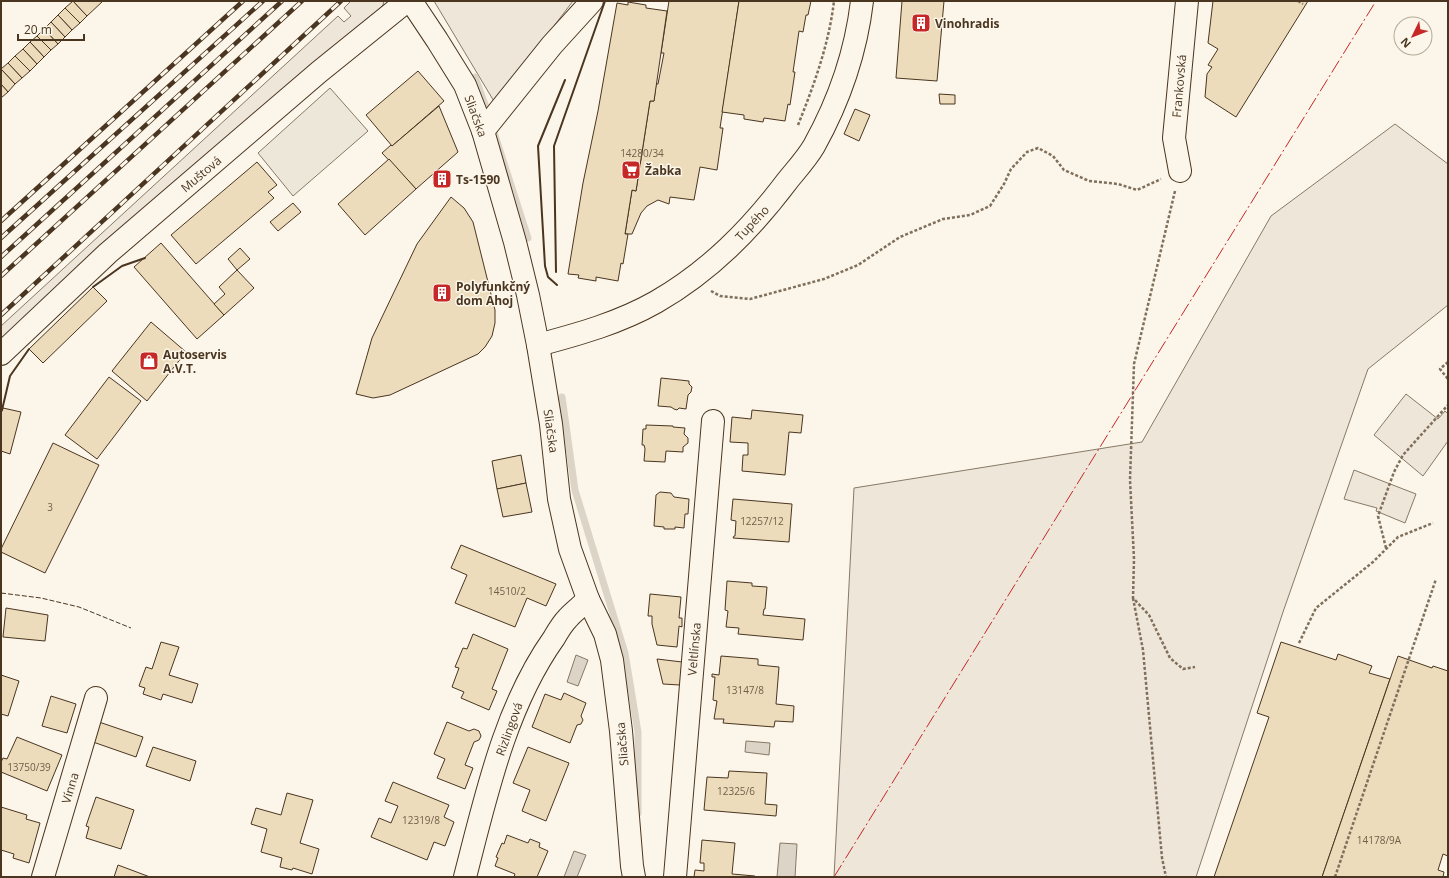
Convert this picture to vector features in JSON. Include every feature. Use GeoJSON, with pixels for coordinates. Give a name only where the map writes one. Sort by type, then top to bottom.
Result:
{"type":"FeatureCollection","features":[{"type":"Feature","properties":{"kind":"street","name":"Muštová"},"geometry":{"type":"LineString","coordinates":[[1,354],[108,253],[319,72],[407,1]]}},
{"type":"Feature","properties":{"kind":"street","name":"Sliačska"},"geometry":{"type":"LineString","coordinates":[[411,1],[465,85],[483,131],[515,242],[528,295],[538,346],[551,424],[559,499],[570,549],[588,599],[605,634],[612,660],[621,731],[632,873]]}},
{"type":"Feature","properties":{"kind":"street"},"geometry":{"type":"LineString","coordinates":[[483,131],[552,45],[592,1]]}},
{"type":"Feature","properties":{"kind":"street","name":"Tupého"},"geometry":{"type":"LineString","coordinates":[[538,346],[603,327],[661,299],[691,280],[717,260],[767,208],[813,148],[834,106],[854,51],[862,1]]}},
{"type":"Feature","properties":{"kind":"street","name":"Frankovská"},"geometry":{"type":"LineString","coordinates":[[1180,171],[1174,138],[1187,1]]}},
{"type":"Feature","properties":{"kind":"street","name":"Veltlínska"},"geometry":{"type":"LineString","coordinates":[[675,877],[713,421]]}},
{"type":"Feature","properties":{"kind":"street","name":"Rizlingová"},"geometry":{"type":"LineString","coordinates":[[465,877],[485,799],[509,725],[525,685],[545,650],[568,617],[588,599]]}},
{"type":"Feature","properties":{"kind":"street","name":"Vínna"},"geometry":{"type":"LineString","coordinates":[[43,877],[96,698]]}},
{"type":"Feature","properties":{"kind":"path"},"geometry":{"type":"LineString","coordinates":[[797,126],[810,94],[824,48],[832,18],[834,1]]}},
{"type":"Feature","properties":{"kind":"path"},"geometry":{"type":"LineString","coordinates":[[1298,1],[1303,4]]}},
{"type":"Feature","properties":{"kind":"path"},"geometry":{"type":"LineString","coordinates":[[705,290],[710,290],[720,296],[750,299],[824,278],[858,265],[900,237],[943,219],[970,215],[990,206],[1012,169],[1027,152],[1038,148],[1053,156],[1064,170],[1089,181],[1118,184],[1137,190],[1180,171]]}},
{"type":"Feature","properties":{"kind":"path"},"geometry":{"type":"LineString","coordinates":[[1166,877],[1162,858],[1143,650],[1133,598],[1134,559],[1130,480],[1134,364],[1180,171]]}},
{"type":"Feature","properties":{"kind":"path"},"geometry":{"type":"LineString","coordinates":[[1448,362],[1440,369],[1448,379]]}},
{"type":"Feature","properties":{"kind":"path"},"geometry":{"type":"LineString","coordinates":[[1386,549],[1378,516],[1394,472],[1403,455],[1448,405]]}},
{"type":"Feature","properties":{"kind":"path"},"geometry":{"type":"LineString","coordinates":[[1300,643],[1316,608],[1373,562],[1398,537],[1433,523]]}},
{"type":"Feature","properties":{"kind":"path"},"geometry":{"type":"LineString","coordinates":[[1335,877],[1436,579]]}},
{"type":"Feature","properties":{"kind":"path"},"geometry":{"type":"LineString","coordinates":[[1133,598],[1149,614],[1170,658],[1183,669],[1195,667]]}},
{"type":"Feature","properties":{"kind":"shaded area"},"geometry":{"type":"Polygon","coordinates":[[[351,1],[384,1],[383,5],[363,26],[1,343],[1,326],[338,16],[344,22],[351,16],[344,8],[351,1]]]}},
{"type":"Feature","properties":{"kind":"shaded area"},"geometry":{"type":"Polygon","coordinates":[[[434,1],[573,1],[495,103],[434,1]]]}},
{"type":"Feature","properties":{"kind":"shaded area"},"geometry":{"type":"Polygon","coordinates":[[[330,88],[368,131],[293,196],[258,153],[330,88]]]}},
{"type":"Feature","properties":{"kind":"shaded area"},"geometry":{"type":"Polygon","coordinates":[[[1395,124],[1448,164],[1448,305],[1368,369],[1283,612],[1196,877],[834,877],[854,488],[1142,442],[1271,216],[1395,124]]]}},
{"type":"Feature","properties":{"kind":"shaded area"},"geometry":{"type":"Polygon","coordinates":[[[1406,394],[1438,419],[1445,411],[1448,414],[1448,441],[1423,476],[1374,435],[1406,394]]]}},
{"type":"Feature","properties":{"kind":"shaded area"},"geometry":{"type":"Polygon","coordinates":[[[1354,470],[1416,494],[1405,523],[1376,511],[1377,508],[1344,499],[1354,470]]]}},
{"type":"Feature","properties":{"kind":"shaded area"},"geometry":{"type":"Polygon","coordinates":[[[576,655],[588,660],[578,686],[567,682],[576,655]]]}},
{"type":"Feature","properties":{"kind":"shaded area"},"geometry":{"type":"Polygon","coordinates":[[[746,741],[770,743],[769,755],[745,752],[746,741]]]}},
{"type":"Feature","properties":{"kind":"shaded area"},"geometry":{"type":"Polygon","coordinates":[[[780,843],[797,844],[795,877],[777,877],[780,843]]]}},
{"type":"Feature","properties":{"kind":"shaded area"},"geometry":{"type":"Polygon","coordinates":[[[574,851],[586,855],[577,877],[564,877],[574,851]]]}},
{"type":"Feature","properties":{"kind":"building"},"geometry":{"type":"Polygon","coordinates":[[[73,1],[87,16],[80,23],[65,8],[73,1]]]}},
{"type":"Feature","properties":{"kind":"building"},"geometry":{"type":"Polygon","coordinates":[[[73,1],[103,1],[87,16],[73,1]]]}},
{"type":"Feature","properties":{"kind":"building"},"geometry":{"type":"Polygon","coordinates":[[[669,1],[739,1],[720,128],[723,128],[717,170],[700,167],[694,200],[670,197],[669,204],[658,200],[647,206],[641,213],[632,234],[625,234],[632,190],[636,191],[650,101],[654,101],[656,84],[658,84],[664,53],[661,53],[669,1]]]}},
{"type":"Feature","properties":{"kind":"building"},"geometry":{"type":"Polygon","coordinates":[[[739,1],[811,1],[808,15],[806,15],[803,32],[799,31],[790,105],[788,104],[785,121],[764,118],[763,122],[744,119],[744,115],[722,112],[739,1]]]}},
{"type":"Feature","properties":{"kind":"building","name":"Vinohradis"},"geometry":{"type":"Polygon","coordinates":[[[902,1],[944,1],[937,81],[896,78],[902,1]]]}},
{"type":"Feature","properties":{"kind":"building"},"geometry":{"type":"Polygon","coordinates":[[[1213,1],[1308,1],[1236,117],[1205,97],[1207,74],[1212,67],[1208,65],[1218,49],[1208,43],[1213,1]]]}},
{"type":"Feature","properties":{"kind":"building"},"geometry":{"type":"Polygon","coordinates":[[[628,2],[646,5],[646,8],[667,11],[654,101],[650,101],[636,191],[632,190],[625,234],[628,234],[623,264],[621,263],[618,281],[596,277],[596,281],[578,278],[579,275],[568,274],[583,183],[598,111],[617,3],[628,5],[628,2]]]}},
{"type":"Feature","properties":{"kind":"building"},"geometry":{"type":"Polygon","coordinates":[[[65,8],[80,23],[72,30],[58,15],[65,8]]]}},
{"type":"Feature","properties":{"kind":"building"},"geometry":{"type":"Polygon","coordinates":[[[58,15],[72,30],[65,37],[51,22],[58,15]]]}},
{"type":"Feature","properties":{"kind":"building"},"geometry":{"type":"Polygon","coordinates":[[[51,22],[65,37],[58,44],[44,29],[51,22]]]}},
{"type":"Feature","properties":{"kind":"building"},"geometry":{"type":"Polygon","coordinates":[[[44,29],[58,44],[51,50],[37,36],[44,29]]]}},
{"type":"Feature","properties":{"kind":"building"},"geometry":{"type":"Polygon","coordinates":[[[37,36],[51,50],[44,57],[30,42],[37,36]]]}},
{"type":"Feature","properties":{"kind":"building"},"geometry":{"type":"Polygon","coordinates":[[[30,42],[44,57],[37,64],[23,49],[30,42]]]}},
{"type":"Feature","properties":{"kind":"building"},"geometry":{"type":"Polygon","coordinates":[[[23,49],[37,64],[30,71],[15,56],[23,49]]]}},
{"type":"Feature","properties":{"kind":"building"},"geometry":{"type":"Polygon","coordinates":[[[15,56],[30,71],[22,78],[8,63],[15,56]]]}},
{"type":"Feature","properties":{"kind":"building"},"geometry":{"type":"Polygon","coordinates":[[[8,63],[22,78],[15,84],[1,69],[8,63]]]}},
{"type":"Feature","properties":{"kind":"building"},"geometry":{"type":"Polygon","coordinates":[[[1,69],[15,84],[8,92],[1,84],[1,69]]]}},
{"type":"Feature","properties":{"kind":"building"},"geometry":{"type":"Polygon","coordinates":[[[418,71],[444,101],[392,146],[366,115],[418,71]]]}},
{"type":"Feature","properties":{"kind":"building"},"geometry":{"type":"Polygon","coordinates":[[[1,84],[8,92],[1,98],[1,84]]]}},
{"type":"Feature","properties":{"kind":"building"},"geometry":{"type":"Polygon","coordinates":[[[939,94],[955,95],[955,104],[940,104],[939,94]]]}},
{"type":"Feature","properties":{"kind":"building"},"geometry":{"type":"Polygon","coordinates":[[[439,106],[458,152],[416,189],[382,153],[439,106]]]}},
{"type":"Feature","properties":{"kind":"building"},"geometry":{"type":"Polygon","coordinates":[[[855,109],[870,115],[859,141],[844,134],[855,109]]]}},
{"type":"Feature","properties":{"kind":"building"},"geometry":{"type":"Polygon","coordinates":[[[389,159],[416,189],[365,235],[338,204],[389,159]]]}},
{"type":"Feature","properties":{"kind":"building"},"geometry":{"type":"Polygon","coordinates":[[[257,162],[277,185],[268,192],[274,198],[196,264],[171,235],[257,162]]]}},
{"type":"Feature","properties":{"kind":"building","name":"Ts-1590"},"geometry":{"type":"Polygon","coordinates":[[[448,173],[451,182],[436,187],[433,177],[448,173]]]}},
{"type":"Feature","properties":{"kind":"building","name":"Polyfunkčný dom Ahoj"},"geometry":{"type":"Polygon","coordinates":[[[451,197],[464,208],[473,222],[495,310],[495,323],[492,336],[485,347],[478,354],[390,395],[373,398],[356,394],[372,338],[417,244],[451,197]]]}},
{"type":"Feature","properties":{"kind":"building"},"geometry":{"type":"Polygon","coordinates":[[[293,203],[301,212],[278,231],[270,222],[293,203]]]}},
{"type":"Feature","properties":{"kind":"building"},"geometry":{"type":"Polygon","coordinates":[[[161,243],[224,315],[197,339],[134,267],[161,243]]]}},
{"type":"Feature","properties":{"kind":"building"},"geometry":{"type":"Polygon","coordinates":[[[240,248],[250,259],[237,270],[228,259],[240,248]]]}},
{"type":"Feature","properties":{"kind":"building"},"geometry":{"type":"Polygon","coordinates":[[[237,270],[254,288],[224,315],[214,304],[225,294],[219,287],[237,270]]]}},
{"type":"Feature","properties":{"kind":"building"},"geometry":{"type":"Polygon","coordinates":[[[93,287],[107,301],[43,363],[29,349],[93,287]]]}},
{"type":"Feature","properties":{"kind":"building","name":"Autoservis A.V.T."},"geometry":{"type":"Polygon","coordinates":[[[151,322],[186,352],[147,401],[112,371],[151,322]]]}},
{"type":"Feature","properties":{"kind":"building"},"geometry":{"type":"Polygon","coordinates":[[[109,377],[141,401],[97,459],[65,435],[109,377]]]}},
{"type":"Feature","properties":{"kind":"building"},"geometry":{"type":"Polygon","coordinates":[[[661,378],[689,381],[689,384],[692,387],[691,392],[688,395],[686,409],[679,408],[677,410],[671,407],[658,406],[661,378]]]}},
{"type":"Feature","properties":{"kind":"building"},"geometry":{"type":"Polygon","coordinates":[[[3,408],[21,412],[10,454],[1,451],[1,414],[3,408]]]}},
{"type":"Feature","properties":{"kind":"building"},"geometry":{"type":"Polygon","coordinates":[[[752,410],[803,415],[801,433],[789,432],[785,475],[742,471],[743,455],[748,455],[748,443],[730,442],[732,417],[751,419],[752,410]]]}},
{"type":"Feature","properties":{"kind":"building"},"geometry":{"type":"Polygon","coordinates":[[[646,425],[685,428],[684,434],[688,438],[688,443],[683,447],[683,452],[666,451],[665,462],[644,461],[645,449],[644,445],[642,445],[643,429],[646,429],[646,425]]]}},
{"type":"Feature","properties":{"kind":"building"},"geometry":{"type":"Polygon","coordinates":[[[53,443],[99,465],[45,573],[1,552],[1,549],[53,443]]]}},
{"type":"Feature","properties":{"kind":"building"},"geometry":{"type":"Polygon","coordinates":[[[521,455],[526,483],[497,489],[492,461],[521,455]]]}},
{"type":"Feature","properties":{"kind":"building"},"geometry":{"type":"Polygon","coordinates":[[[526,483],[532,512],[503,517],[497,489],[526,483]]]}},
{"type":"Feature","properties":{"kind":"building"},"geometry":{"type":"Polygon","coordinates":[[[660,492],[671,493],[674,497],[689,499],[688,514],[685,514],[684,528],[675,527],[675,529],[664,529],[664,527],[654,526],[656,495],[660,492]]]}},
{"type":"Feature","properties":{"kind":"building"},"geometry":{"type":"Polygon","coordinates":[[[733,499],[792,504],[789,542],[733,538],[735,536],[736,521],[731,520],[733,499]]]}},
{"type":"Feature","properties":{"kind":"building"},"geometry":{"type":"Polygon","coordinates":[[[461,545],[556,584],[546,606],[527,598],[515,627],[455,603],[467,575],[451,568],[461,545]]]}},
{"type":"Feature","properties":{"kind":"building"},"geometry":{"type":"Polygon","coordinates":[[[727,581],[752,583],[752,586],[767,587],[763,615],[805,619],[803,640],[738,634],[739,628],[726,627],[728,611],[725,610],[727,581]]]}},
{"type":"Feature","properties":{"kind":"building"},"geometry":{"type":"Polygon","coordinates":[[[650,594],[681,597],[679,618],[682,618],[682,627],[679,626],[677,647],[657,645],[652,624],[652,616],[648,616],[650,594]]]}},
{"type":"Feature","properties":{"kind":"building"},"geometry":{"type":"Polygon","coordinates":[[[6,608],[48,615],[45,641],[3,637],[6,608]]]}},
{"type":"Feature","properties":{"kind":"building"},"geometry":{"type":"Polygon","coordinates":[[[473,634],[508,649],[492,689],[497,691],[489,710],[461,698],[464,692],[452,687],[459,668],[455,667],[463,648],[467,649],[473,634]]]}},
{"type":"Feature","properties":{"kind":"building"},"geometry":{"type":"Polygon","coordinates":[[[161,642],[179,647],[169,675],[198,684],[192,703],[163,694],[161,700],[143,694],[145,688],[139,686],[146,667],[152,669],[161,642]]]}},
{"type":"Feature","properties":{"kind":"building"},"geometry":{"type":"Polygon","coordinates":[[[1281,642],[1336,660],[1338,654],[1372,666],[1369,673],[1390,679],[1322,877],[1214,877],[1269,717],[1257,713],[1281,642]]]}},
{"type":"Feature","properties":{"kind":"building"},"geometry":{"type":"Polygon","coordinates":[[[721,656],[758,659],[758,665],[779,667],[776,704],[794,706],[793,722],[775,721],[774,727],[723,723],[724,719],[714,719],[717,701],[713,700],[715,677],[712,677],[712,674],[719,675],[721,656]]]}},
{"type":"Feature","properties":{"kind":"building"},"geometry":{"type":"Polygon","coordinates":[[[1398,656],[1432,668],[1433,666],[1448,671],[1448,856],[1443,854],[1438,870],[1444,872],[1443,877],[1322,877],[1398,656]]]}},
{"type":"Feature","properties":{"kind":"building"},"geometry":{"type":"Polygon","coordinates":[[[657,659],[682,662],[680,685],[663,684],[657,659]]]}},
{"type":"Feature","properties":{"kind":"building"},"geometry":{"type":"Polygon","coordinates":[[[1,675],[19,681],[8,716],[1,714],[1,675]]]}},
{"type":"Feature","properties":{"kind":"building"},"geometry":{"type":"Polygon","coordinates":[[[564,693],[586,703],[581,716],[583,720],[581,724],[577,725],[570,743],[532,727],[545,694],[561,700],[564,693]]]}},
{"type":"Feature","properties":{"kind":"building"},"geometry":{"type":"Polygon","coordinates":[[[51,696],[76,704],[67,733],[42,726],[51,696]]]}},
{"type":"Feature","properties":{"kind":"building"},"geometry":{"type":"Polygon","coordinates":[[[99,722],[143,737],[136,757],[93,742],[99,722]]]}},
{"type":"Feature","properties":{"kind":"building"},"geometry":{"type":"Polygon","coordinates":[[[447,722],[469,731],[474,729],[479,731],[481,736],[479,740],[474,742],[465,765],[473,768],[465,789],[437,778],[445,759],[434,754],[447,722]]]}},
{"type":"Feature","properties":{"kind":"building"},"geometry":{"type":"Polygon","coordinates":[[[17,737],[62,755],[47,791],[1,772],[1,762],[3,758],[7,759],[17,737]]]}},
{"type":"Feature","properties":{"kind":"building"},"geometry":{"type":"Polygon","coordinates":[[[153,747],[196,761],[190,781],[146,766],[153,747]]]}},
{"type":"Feature","properties":{"kind":"building"},"geometry":{"type":"Polygon","coordinates":[[[528,747],[569,763],[546,821],[522,811],[530,790],[513,783],[528,747]]]}},
{"type":"Feature","properties":{"kind":"building"},"geometry":{"type":"Polygon","coordinates":[[[729,771],[767,773],[765,804],[777,805],[776,816],[704,810],[707,777],[728,778],[729,771]]]}},
{"type":"Feature","properties":{"kind":"building"},"geometry":{"type":"Polygon","coordinates":[[[393,782],[449,805],[444,817],[454,822],[445,846],[434,842],[427,860],[371,837],[379,818],[391,823],[398,806],[385,801],[393,782]]]}},
{"type":"Feature","properties":{"kind":"building"},"geometry":{"type":"Polygon","coordinates":[[[287,793],[313,800],[300,843],[319,849],[312,874],[293,868],[292,870],[280,867],[282,858],[261,852],[267,829],[251,824],[256,808],[281,815],[287,793]]]}},
{"type":"Feature","properties":{"kind":"building"},"geometry":{"type":"Polygon","coordinates":[[[96,797],[134,810],[121,849],[86,838],[89,827],[86,826],[96,797]]]}},
{"type":"Feature","properties":{"kind":"building"},"geometry":{"type":"Polygon","coordinates":[[[1,807],[27,815],[26,819],[40,823],[29,863],[13,858],[14,854],[1,850],[1,807]]]}},
{"type":"Feature","properties":{"kind":"building"},"geometry":{"type":"Polygon","coordinates":[[[507,835],[528,843],[530,839],[540,843],[539,847],[548,851],[537,877],[514,877],[515,874],[495,866],[498,858],[496,857],[502,843],[504,844],[507,835]]]}},
{"type":"Feature","properties":{"kind":"building"},"geometry":{"type":"Polygon","coordinates":[[[702,840],[735,843],[732,874],[755,877],[694,877],[695,870],[704,871],[704,863],[700,863],[702,840]]]}},
{"type":"Feature","properties":{"kind":"building"},"geometry":{"type":"Polygon","coordinates":[[[118,865],[150,877],[114,877],[118,865]]]}},
{"type":"Feature","properties":{"kind":"waterway"},"geometry":{"type":"LineString","coordinates":[[475,77],[488,113]]}},
{"type":"Feature","properties":{"kind":"waterway"},"geometry":{"type":"LineString","coordinates":[[493,129],[528,238]]}},
{"type":"Feature","properties":{"kind":"waterway"},"geometry":{"type":"LineString","coordinates":[[562,397],[575,490],[625,653],[638,732],[638,813]]}},
{"type":"Feature","properties":{"kind":"railway"},"geometry":{"type":"LineString","coordinates":[[1,221],[243,1]]}},
{"type":"Feature","properties":{"kind":"railway"},"geometry":{"type":"LineString","coordinates":[[1,238],[263,1]]}},
{"type":"Feature","properties":{"kind":"railway"},"geometry":{"type":"LineString","coordinates":[[1,257],[282,1]]}},
{"type":"Feature","properties":{"kind":"railway"},"geometry":{"type":"LineString","coordinates":[[1,276],[302,1]]}},
{"type":"Feature","properties":{"kind":"railway"},"geometry":{"type":"LineString","coordinates":[[1,315],[341,1]]}},
{"type":"Feature","properties":{"kind":"fence"},"geometry":{"type":"LineString","coordinates":[[1,593],[41,598],[79,607],[131,628]]}},
{"type":"Feature","properties":{"kind":"wall"},"geometry":{"type":"LineString","coordinates":[[556,272],[554,146],[605,1]]}},
{"type":"Feature","properties":{"kind":"wall"},"geometry":{"type":"LineString","coordinates":[[557,285],[548,277],[545,266],[538,146],[565,80]]}},
{"type":"Feature","properties":{"kind":"wall"},"geometry":{"type":"LineString","coordinates":[[93,287],[122,266],[145,258]]}},
{"type":"Feature","properties":{"kind":"wall"},"geometry":{"type":"LineString","coordinates":[[2,410],[10,376],[29,349]]}},
{"type":"Feature","properties":{"kind":"power"},"geometry":{"type":"LineString","coordinates":[[834,877],[1376,1]]}},
{"type":"Feature","properties":{"kind":"place","name":"Vinohradis"},"geometry":{"type":"Point","coordinates":[921,23]}},
{"type":"Feature","properties":{"kind":"place","name":"Žabka"},"geometry":{"type":"Point","coordinates":[631,170]}},
{"type":"Feature","properties":{"kind":"place","name":"Ts-1590"},"geometry":{"type":"Point","coordinates":[442,179]}},
{"type":"Feature","properties":{"kind":"place","name":"Polyfunkčný dom Ahoj"},"geometry":{"type":"Point","coordinates":[442,293]}},
{"type":"Feature","properties":{"kind":"place","name":"Autoservis A.V.T."},"geometry":{"type":"Point","coordinates":[149,361]}}]}
